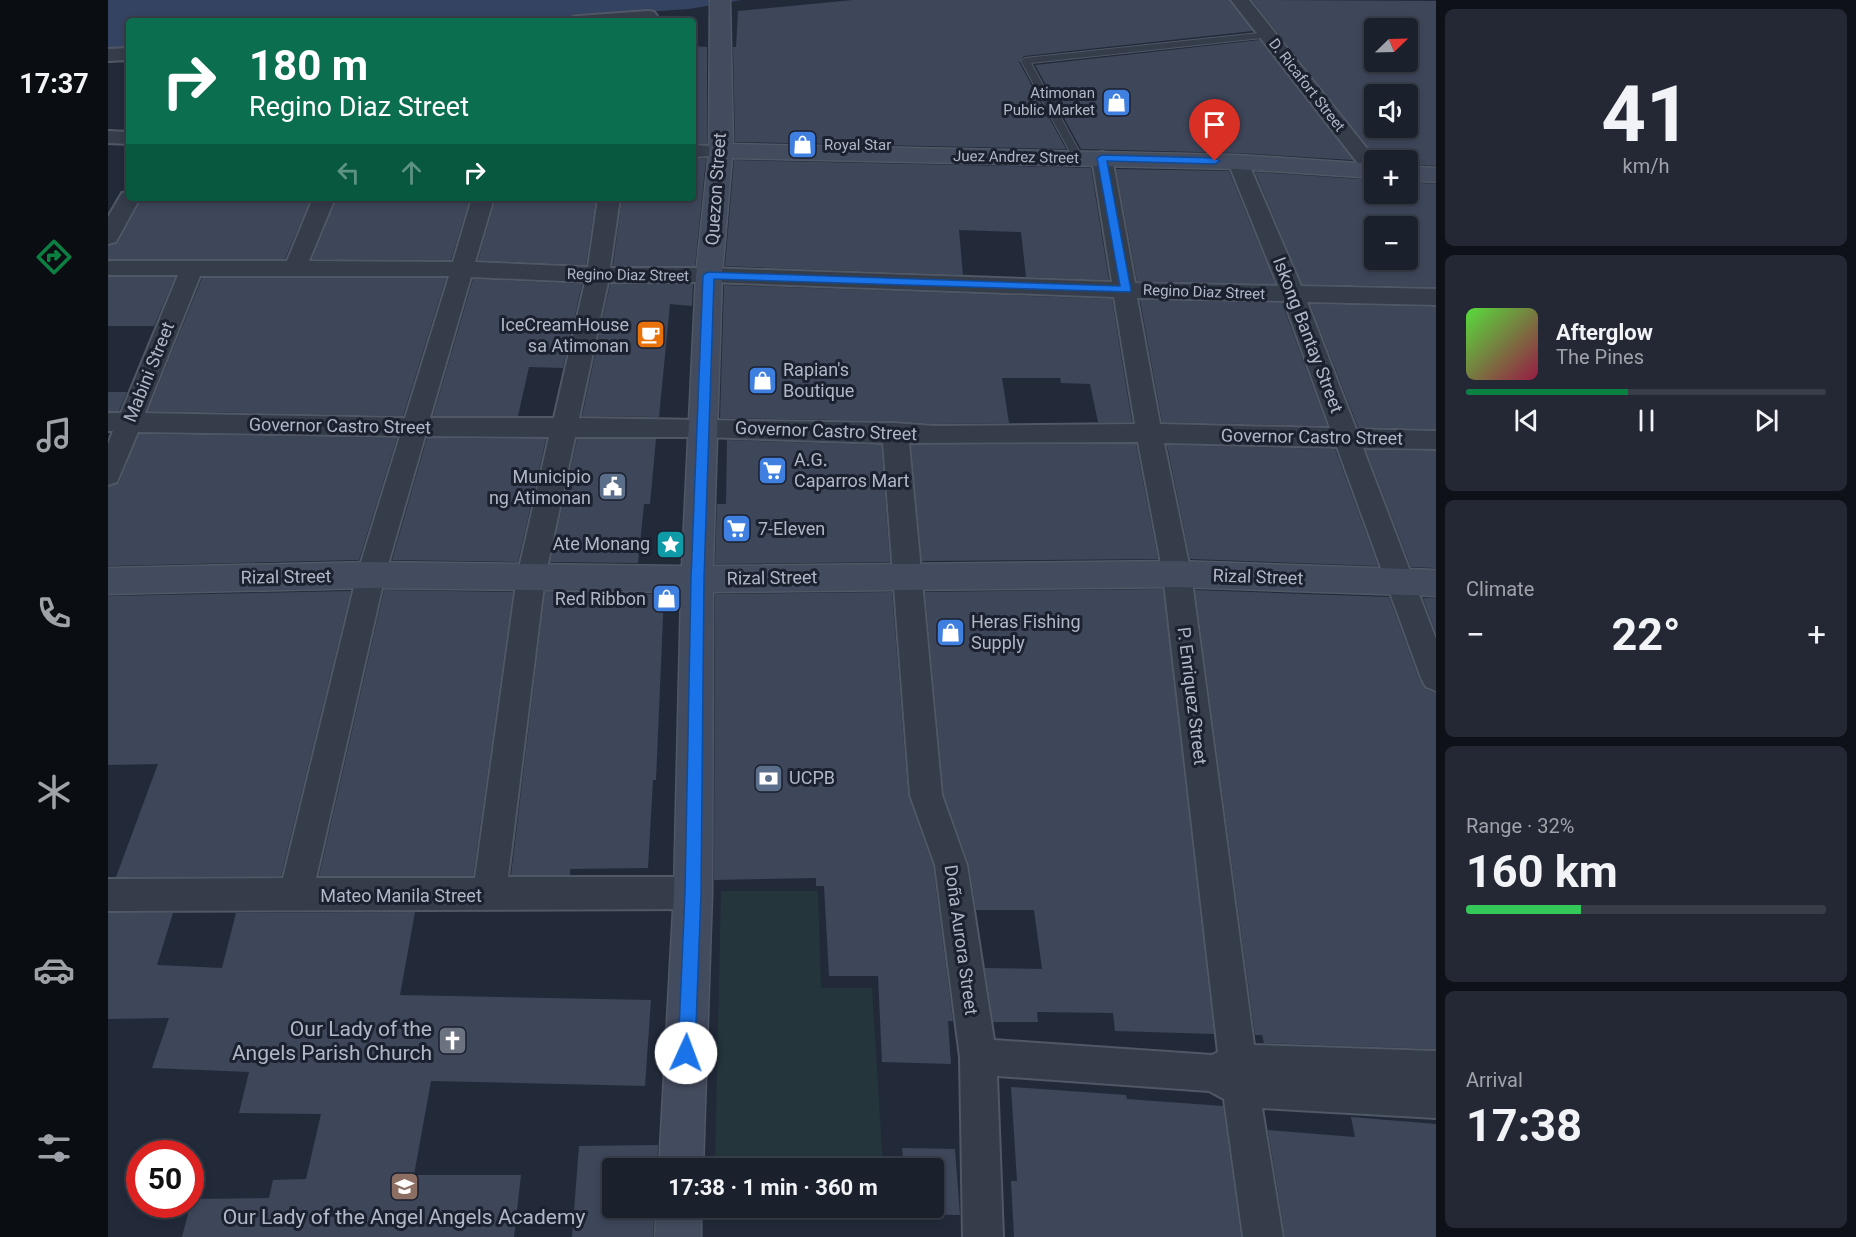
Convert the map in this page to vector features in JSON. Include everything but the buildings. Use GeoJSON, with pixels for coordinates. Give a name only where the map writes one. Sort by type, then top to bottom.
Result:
{"type":"FeatureCollection","features":[{"type":"Feature","properties":{"kind":"street","name":"Quezon Street"},"geometry":{"type":"LineString","coordinates":[[681,1158],[693,893],[697,579],[708,275],[721,151],[720,0]]}},
{"type":"Feature","properties":{"kind":"street","name":"D. Ricafort Street"},"geometry":{"type":"LineString","coordinates":[[1240,0],[1364,158]]}},
{"type":"Feature","properties":{"kind":"street"},"geometry":{"type":"LineString","coordinates":[[620,18],[648,16]]}},
{"type":"Feature","properties":{"kind":"street"},"geometry":{"type":"LineString","coordinates":[[108,55],[126,54]]}},
{"type":"Feature","properties":{"kind":"street"},"geometry":{"type":"LineString","coordinates":[[108,137],[126,138]]}},
{"type":"Feature","properties":{"kind":"street","name":"Juez Andrez Street"},"geometry":{"type":"LineString","coordinates":[[696,151],[1238,162],[1364,170]]}},
{"type":"Feature","properties":{"kind":"street","name":"P. Enriquez Street"},"geometry":{"type":"LineString","coordinates":[[1090,158],[1126,290],[1149,433],[1177,574],[1230,1075],[1263,1237]]}},
{"type":"Feature","properties":{"kind":"street","name":"Iskong Bantay Street"},"geometry":{"type":"LineString","coordinates":[[1238,162],[1293,294],[1436,678]]}},
{"type":"Feature","properties":{"kind":"street"},"geometry":{"type":"LineString","coordinates":[[1418,174],[1436,175]]}},
{"type":"Feature","properties":{"kind":"street"},"geometry":{"type":"LineString","coordinates":[[108,237],[127,201]]}},
{"type":"Feature","properties":{"kind":"street"},"geometry":{"type":"LineString","coordinates":[[295,268],[323,201]]}},
{"type":"Feature","properties":{"kind":"street"},"geometry":{"type":"LineString","coordinates":[[295,896],[371,575],[482,201]]}},
{"type":"Feature","properties":{"kind":"street"},"geometry":{"type":"LineString","coordinates":[[489,895],[531,577],[598,276],[609,201]]}},
{"type":"Feature","properties":{"kind":"street","name":"Regino Diaz Street"},"geometry":{"type":"LineString","coordinates":[[108,268],[462,269],[598,276],[708,275],[1126,290],[1436,297]]}},
{"type":"Feature","properties":{"kind":"street","name":"Mabini Street"},"geometry":{"type":"LineString","coordinates":[[108,475],[118,422],[192,268]]}},
{"type":"Feature","properties":{"kind":"street","name":"Governor Castro Street"},"geometry":{"type":"LineString","coordinates":[[118,422],[415,427],[703,428],[935,435],[1149,433],[1436,440]]}},
{"type":"Feature","properties":{"kind":"street","name":"Doña Aurora Street"},"geometry":{"type":"LineString","coordinates":[[895,432],[926,795],[951,865],[978,1057],[983,1237]]}},
{"type":"Feature","properties":{"kind":"street","name":"Rizal Street"},"geometry":{"type":"LineString","coordinates":[[108,581],[371,575],[697,579],[1177,574],[1436,583]]}},
{"type":"Feature","properties":{"kind":"street","name":"Mateo Manila Street"},"geometry":{"type":"LineString","coordinates":[[108,895],[693,893]]}},
{"type":"Feature","properties":{"kind":"street"},"geometry":{"type":"LineString","coordinates":[[978,1057],[1230,1075],[1436,1101]]}},
{"type":"Feature","properties":{"kind":"street"},"geometry":{"type":"LineString","coordinates":[[1230,1075],[1436,1069]]}},
{"type":"Feature","properties":{"kind":"street"},"geometry":{"type":"LineString","coordinates":[[678,1237],[679,1218]]}},
{"type":"Feature","properties":{"kind":"lane"},"geometry":{"type":"LineString","coordinates":[[1090,158],[1025,61],[1268,35]]}},
{"type":"Feature","properties":{"kind":"shaded area"},"geometry":{"type":"Polygon","coordinates":[[[721,891],[818,891],[821,988],[872,988],[882,1158],[715,1158],[721,891]]]}},
{"type":"Feature","properties":{"kind":"water"},"geometry":{"type":"Polygon","coordinates":[[[108,0],[741,0],[689,9],[554,18],[126,18],[126,49],[108,51],[108,0]]]}},
{"type":"Feature","properties":{"kind":"place","name":"Atimonan Public Market"},"geometry":{"type":"Point","coordinates":[1116,102]}},
{"type":"Feature","properties":{"kind":"place","name":"Royal Star"},"geometry":{"type":"Point","coordinates":[803,145]}},
{"type":"Feature","properties":{"kind":"place","name":"IceCreamHouse sa Atimonan"},"geometry":{"type":"Point","coordinates":[650,335]}},
{"type":"Feature","properties":{"kind":"place","name":"Rapian's Boutique"},"geometry":{"type":"Point","coordinates":[762,380]}},
{"type":"Feature","properties":{"kind":"place","name":"A.G. Caparros Mart"},"geometry":{"type":"Point","coordinates":[773,470]}},
{"type":"Feature","properties":{"kind":"place","name":"Municipio ng Atimonan"},"geometry":{"type":"Point","coordinates":[612,487]}},
{"type":"Feature","properties":{"kind":"place","name":"7-Eleven"},"geometry":{"type":"Point","coordinates":[737,529]}},
{"type":"Feature","properties":{"kind":"place","name":"Ate Monang"},"geometry":{"type":"Point","coordinates":[671,544]}},
{"type":"Feature","properties":{"kind":"place","name":"Red Ribbon"},"geometry":{"type":"Point","coordinates":[667,599]}},
{"type":"Feature","properties":{"kind":"place","name":"Heras Fishing Supply"},"geometry":{"type":"Point","coordinates":[950,632]}},
{"type":"Feature","properties":{"kind":"place","name":"UCPB"},"geometry":{"type":"Point","coordinates":[768,778]}},
{"type":"Feature","properties":{"kind":"place","name":"Our Lady of the Angels Parish Church"},"geometry":{"type":"Point","coordinates":[453,1041]}},
{"type":"Feature","properties":{"kind":"place","name":"Our Lady of the Angel Angels Academy"},"geometry":{"type":"Point","coordinates":[404,1186]}},
{"type":"Feature","properties":{"kind":"route"},"geometry":{"type":"LineString","coordinates":[[686,1053],[693,893],[697,579],[708,275],[1126,290],[1102,158],[1215,161]]}}]}
